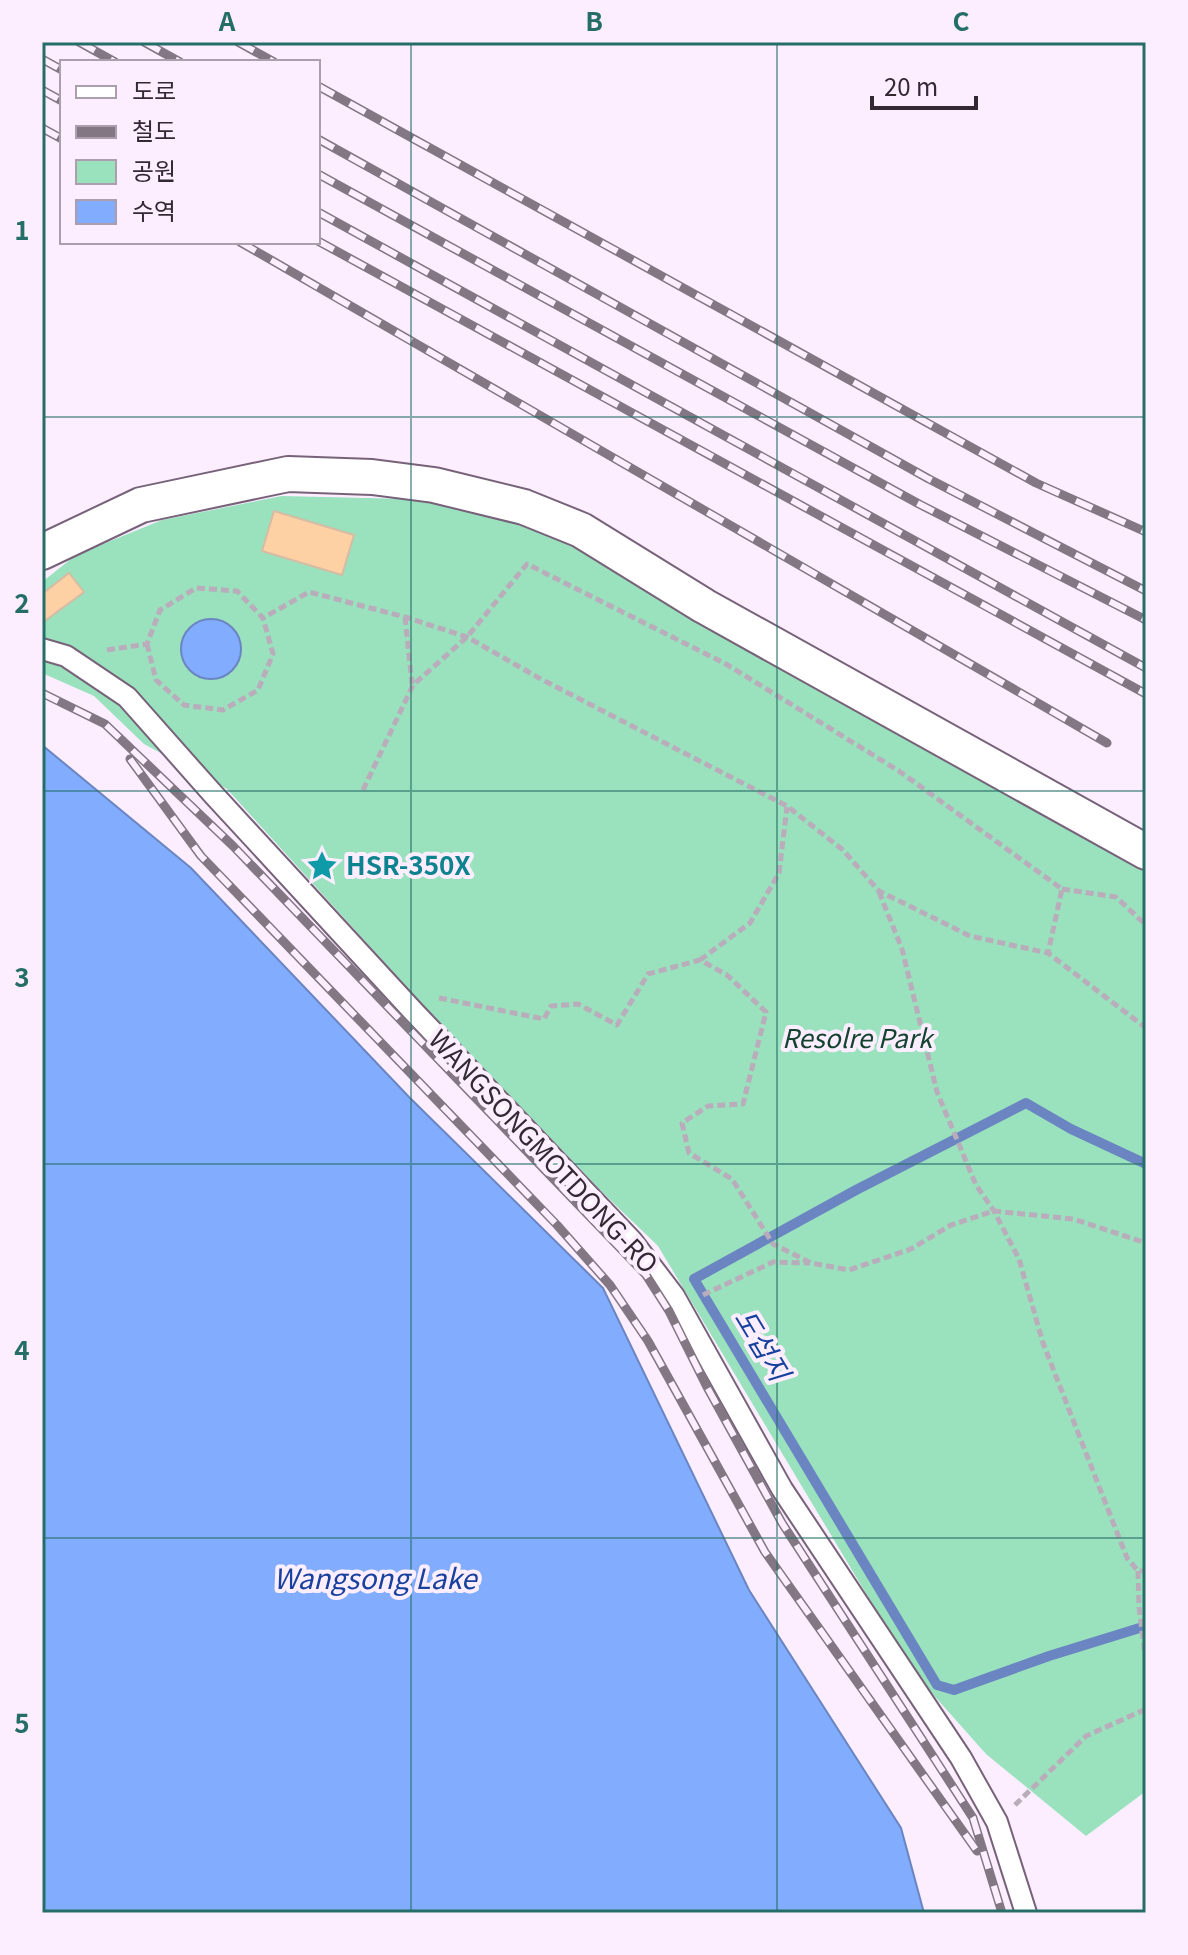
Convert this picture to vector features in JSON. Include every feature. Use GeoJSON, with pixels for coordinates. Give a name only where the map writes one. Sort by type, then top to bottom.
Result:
{"type":"FeatureCollection","features":[{"type":"Feature","properties":{"kind":"street"},"geometry":{"type":"LineString","coordinates":[[42,552],[141,505],[288,474],[372,477],[434,485],[524,507],[581,530],[704,606],[1146,852]]}},
{"type":"Feature","properties":{"kind":"street","name":"WANGSONGMOTDONG-RO"},"geometry":{"type":"LineString","coordinates":[[42,649],[66,656],[127,697],[392,988],[632,1241],[674,1296],[782,1489],[961,1758],[997,1822],[1026,1913]]}},
{"type":"Feature","properties":{"kind":"path"},"geometry":{"type":"LineString","coordinates":[[363,790],[413,685],[467,637],[527,564],[726,664],[899,771],[1062,889],[1116,897],[1146,925]]}},
{"type":"Feature","properties":{"kind":"path"},"geometry":{"type":"LineString","coordinates":[[196,588],[237,591],[263,618],[273,654],[258,690],[223,710],[184,705],[156,680],[147,644],[160,610],[196,588]]}},
{"type":"Feature","properties":{"kind":"path"},"geometry":{"type":"LineString","coordinates":[[263,618],[309,592],[467,637],[539,678],[787,806],[843,850],[879,891],[902,949],[937,1092],[976,1185],[994,1211],[1019,1259],[1043,1343],[1084,1453],[1127,1558],[1138,1571],[1146,1664]]}},
{"type":"Feature","properties":{"kind":"path"},"geometry":{"type":"LineString","coordinates":[[405,617],[413,685]]}},
{"type":"Feature","properties":{"kind":"path"},"geometry":{"type":"LineString","coordinates":[[66,656],[147,644]]}},
{"type":"Feature","properties":{"kind":"path"},"geometry":{"type":"LineString","coordinates":[[475,1006],[544,1019],[551,1006],[578,1004],[617,1025],[648,974],[700,960],[750,923],[779,873],[787,806]]}},
{"type":"Feature","properties":{"kind":"path"},"geometry":{"type":"LineString","coordinates":[[1048,953],[1062,889]]}},
{"type":"Feature","properties":{"kind":"path"},"geometry":{"type":"LineString","coordinates":[[879,891],[970,936],[1048,953],[1146,1028]]}},
{"type":"Feature","properties":{"kind":"path"},"geometry":{"type":"LineString","coordinates":[[700,960],[727,975],[766,1012],[743,1104],[708,1106],[682,1123],[689,1153],[732,1179],[773,1244],[811,1263]]}},
{"type":"Feature","properties":{"kind":"path"},"geometry":{"type":"LineString","coordinates":[[708,1292],[773,1262],[811,1263],[849,1270],[911,1249],[951,1225],[994,1211],[1073,1219],[1146,1243]]}},
{"type":"Feature","properties":{"kind":"path"},"geometry":{"type":"LineString","coordinates":[[1138,1571],[1146,1571]]}},
{"type":"Feature","properties":{"kind":"path"},"geometry":{"type":"LineString","coordinates":[[997,1822],[1086,1736],[1146,1709]]}},
{"type":"Feature","properties":{"kind":"green space","name":"Resolre Park"},"geometry":{"type":"Polygon","coordinates":[[[282,496],[448,500],[575,545],[1146,872],[1146,1791],[1086,1836],[986,1754],[913,1672],[658,1246],[441,1025],[227,789],[144,744],[94,696],[42,673],[42,582],[76,555],[162,520],[282,496]]]}},
{"type":"Feature","properties":{"kind":"water"},"geometry":{"type":"Polygon","coordinates":[[[211,619],[232,628],[241,649],[232,670],[211,679],[190,670],[181,649],[190,628],[211,619]]]}},
{"type":"Feature","properties":{"kind":"water","name":"Wangsong Lake"},"geometry":{"type":"Polygon","coordinates":[[[42,745],[191,868],[409,1097],[603,1288],[749,1590],[901,1828],[924,1913],[42,1913],[42,745]]]}},
{"type":"Feature","properties":{"kind":"building"},"geometry":{"type":"Polygon","coordinates":[[[274,511],[354,535],[342,575],[262,551],[274,511]]]}},
{"type":"Feature","properties":{"kind":"building"},"geometry":{"type":"Polygon","coordinates":[[[69,573],[84,592],[42,623],[42,594],[69,573]]]}},
{"type":"Feature","properties":{"kind":"waterway","name":"도섭지"},"geometry":{"type":"LineString","coordinates":[[1146,1164],[1071,1129],[1026,1103],[856,1190],[694,1279],[937,1685],[954,1690],[1146,1626]]}},
{"type":"Feature","properties":{"kind":"railway"},"geometry":{"type":"LineString","coordinates":[[79,42],[111,60]]}},
{"type":"Feature","properties":{"kind":"railway"},"geometry":{"type":"LineString","coordinates":[[144,42],[176,60]]}},
{"type":"Feature","properties":{"kind":"railway"},"geometry":{"type":"LineString","coordinates":[[238,42],[270,60]]}},
{"type":"Feature","properties":{"kind":"railway"},"geometry":{"type":"LineString","coordinates":[[42,59],[60,69]]}},
{"type":"Feature","properties":{"kind":"railway"},"geometry":{"type":"LineString","coordinates":[[320,87],[1036,483],[1146,532]]}},
{"type":"Feature","properties":{"kind":"railway"},"geometry":{"type":"LineString","coordinates":[[42,90],[60,100]]}},
{"type":"Feature","properties":{"kind":"railway"},"geometry":{"type":"LineString","coordinates":[[42,128],[60,138]]}},
{"type":"Feature","properties":{"kind":"railway"},"geometry":{"type":"LineString","coordinates":[[320,140],[929,479],[1146,591]]}},
{"type":"Feature","properties":{"kind":"railway"},"geometry":{"type":"LineString","coordinates":[[320,175],[919,504],[1146,620]]}},
{"type":"Feature","properties":{"kind":"railway"},"geometry":{"type":"LineString","coordinates":[[320,213],[1146,668]]}},
{"type":"Feature","properties":{"kind":"railway"},"geometry":{"type":"LineString","coordinates":[[320,242],[1146,694]]}},
{"type":"Feature","properties":{"kind":"railway"},"geometry":{"type":"LineString","coordinates":[[243,244],[1107,743]]}},
{"type":"Feature","properties":{"kind":"railway"},"geometry":{"type":"LineString","coordinates":[[42,693],[105,724],[233,846],[646,1275],[669,1311],[782,1523],[973,1818],[1002,1913]]}},
{"type":"Feature","properties":{"kind":"railway"},"geometry":{"type":"LineString","coordinates":[[130,759],[201,856],[557,1225],[610,1285],[648,1341],[765,1552],[977,1851]]}},
{"type":"Feature","properties":{"kind":"place","name":"HSR-350X"},"geometry":{"type":"Point","coordinates":[322,866]}}]}
